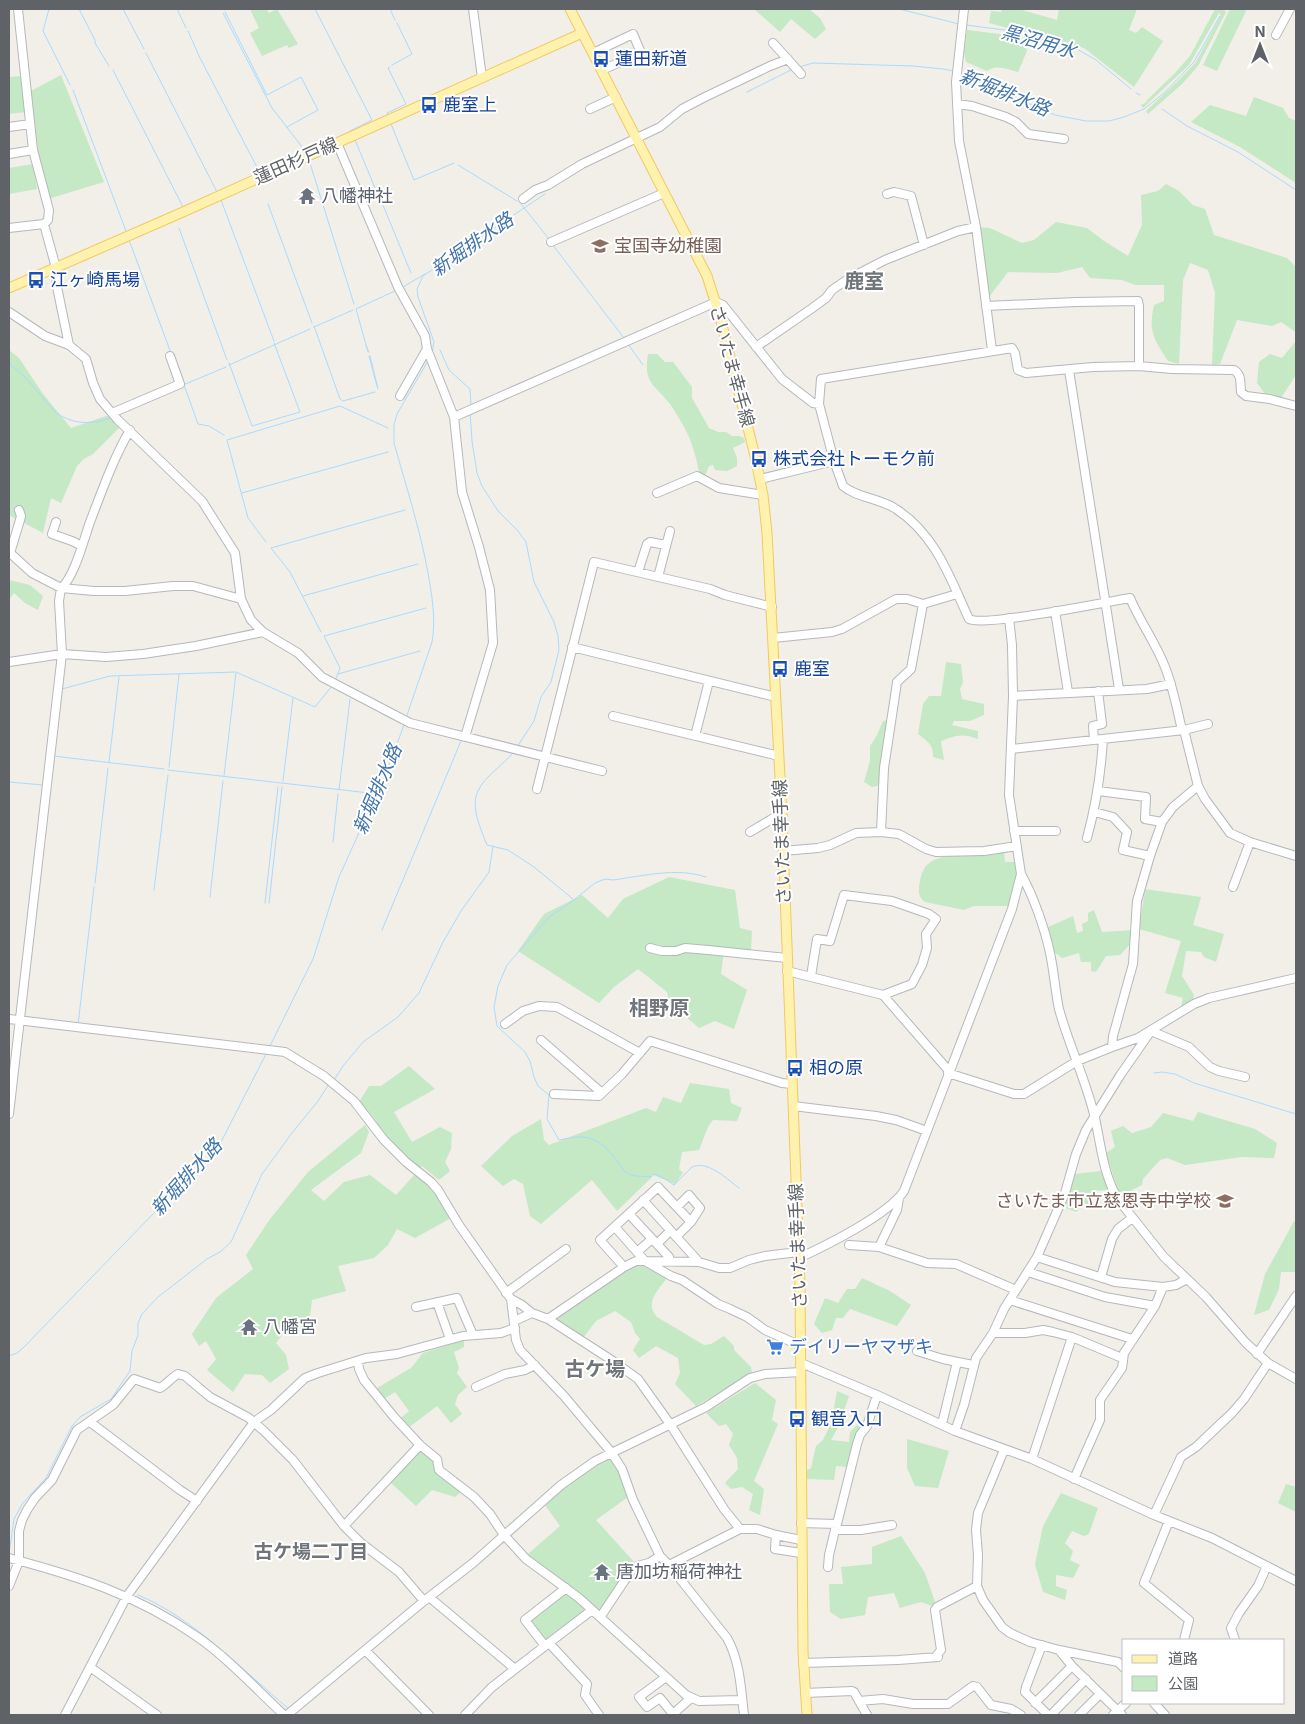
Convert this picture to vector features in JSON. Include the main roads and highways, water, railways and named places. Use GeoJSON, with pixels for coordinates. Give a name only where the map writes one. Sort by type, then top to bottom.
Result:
{"type":"FeatureCollection","features":[{"type":"Feature","properties":{"kind":"main road","name":"さいたま幸手線"},"geometry":{"type":"LineString","coordinates":[[570,9],[704,271],[716,302],[763,495],[767,526],[772,607],[793,1106],[801,1346],[801,1540],[803,1663],[806,1715]]}},
{"type":"Feature","properties":{"kind":"main road","name":"蓮田杉戸線"},"geometry":{"type":"LineString","coordinates":[[9,288],[582,33]]}},
{"type":"Feature","properties":{"kind":"waterway"},"geometry":{"type":"LineString","coordinates":[[49,9],[43,31],[70,85]]}},
{"type":"Feature","properties":{"kind":"waterway"},"geometry":{"type":"LineString","coordinates":[[79,9],[95,43],[109,66]]}},
{"type":"Feature","properties":{"kind":"waterway"},"geometry":{"type":"LineString","coordinates":[[123,9],[144,49]]}},
{"type":"Feature","properties":{"kind":"waterway"},"geometry":{"type":"LineString","coordinates":[[177,9],[186,28]]}},
{"type":"Feature","properties":{"kind":"waterway"},"geometry":{"type":"LineString","coordinates":[[315,9],[372,120],[350,131],[351,133]]}},
{"type":"Feature","properties":{"kind":"waterway"},"geometry":{"type":"LineString","coordinates":[[390,9],[395,20]]}},
{"type":"Feature","properties":{"kind":"waterway","name":"黒沼用水"},"geometry":{"type":"LineString","coordinates":[[899,9],[959,24]]}},
{"type":"Feature","properties":{"kind":"waterway"},"geometry":{"type":"LineString","coordinates":[[225,12],[267,95],[301,77],[318,110],[287,127]]}},
{"type":"Feature","properties":{"kind":"waterway"},"geometry":{"type":"LineString","coordinates":[[223,13],[272,108],[306,152]]}},
{"type":"Feature","properties":{"kind":"waterway","name":"新堀排水路"},"geometry":{"type":"LineString","coordinates":[[961,74],[1055,115],[1086,121],[1109,121],[1144,109],[1164,93],[1194,62],[1220,16]]}},
{"type":"Feature","properties":{"kind":"waterway"},"geometry":{"type":"LineString","coordinates":[[392,65],[412,54],[397,23]]}},
{"type":"Feature","properties":{"kind":"waterway","name":"黒沼用水"},"geometry":{"type":"LineString","coordinates":[[966,25],[1012,31],[1077,49],[1096,60],[1131,89]]}},
{"type":"Feature","properties":{"kind":"waterway"},"geometry":{"type":"LineString","coordinates":[[188,31],[200,58],[260,173]]}},
{"type":"Feature","properties":{"kind":"waterway"},"geometry":{"type":"LineString","coordinates":[[146,53],[217,192]]}},
{"type":"Feature","properties":{"kind":"waterway","name":"新堀排水路"},"geometry":{"type":"LineString","coordinates":[[799,67],[813,63],[913,66],[954,71]]}},
{"type":"Feature","properties":{"kind":"waterway"},"geometry":{"type":"LineString","coordinates":[[388,116],[387,113],[406,104],[388,68],[390,67]]}},
{"type":"Feature","properties":{"kind":"waterway","name":"新堀排水路"},"geometry":{"type":"LineString","coordinates":[[747,92],[793,69]]}},
{"type":"Feature","properties":{"kind":"waterway"},"geometry":{"type":"LineString","coordinates":[[113,70],[183,207]]}},
{"type":"Feature","properties":{"kind":"waterway"},"geometry":{"type":"LineString","coordinates":[[73,90],[126,231]]}},
{"type":"Feature","properties":{"kind":"waterway","name":"黒沼用水"},"geometry":{"type":"LineString","coordinates":[[1136,93],[1140,95]]}},
{"type":"Feature","properties":{"kind":"waterway","name":"黒沼用水"},"geometry":{"type":"LineString","coordinates":[[1162,109],[1187,126],[1238,152],[1296,190]]}},
{"type":"Feature","properties":{"kind":"waterway"},"geometry":{"type":"LineString","coordinates":[[391,124],[414,180],[454,163]]}},
{"type":"Feature","properties":{"kind":"waterway"},"geometry":{"type":"LineString","coordinates":[[355,140],[378,195]]}},
{"type":"Feature","properties":{"kind":"waterway"},"geometry":{"type":"LineString","coordinates":[[309,160],[354,304]]}},
{"type":"Feature","properties":{"kind":"waterway"},"geometry":{"type":"LineString","coordinates":[[458,165],[517,201]]}},
{"type":"Feature","properties":{"kind":"waterway","name":"新堀排水路"},"geometry":{"type":"LineString","coordinates":[[432,353],[434,342],[417,289],[423,276],[545,194]]}},
{"type":"Feature","properties":{"kind":"waterway"},"geometry":{"type":"LineString","coordinates":[[380,198],[411,273]]}},
{"type":"Feature","properties":{"kind":"waterway"},"geometry":{"type":"LineString","coordinates":[[221,200],[274,341]]}},
{"type":"Feature","properties":{"kind":"waterway"},"geometry":{"type":"LineString","coordinates":[[268,204],[312,323]]}},
{"type":"Feature","properties":{"kind":"waterway"},"geometry":{"type":"LineString","coordinates":[[521,204],[549,239]]}},
{"type":"Feature","properties":{"kind":"waterway"},"geometry":{"type":"LineString","coordinates":[[179,228],[227,360]]}},
{"type":"Feature","properties":{"kind":"waterway"},"geometry":{"type":"LineString","coordinates":[[129,240],[171,353]]}},
{"type":"Feature","properties":{"kind":"waterway"},"geometry":{"type":"LineString","coordinates":[[552,244],[624,338]]}},
{"type":"Feature","properties":{"kind":"waterway"},"geometry":{"type":"LineString","coordinates":[[403,287],[425,274]]}},
{"type":"Feature","properties":{"kind":"waterway"},"geometry":{"type":"LineString","coordinates":[[368,352],[356,309],[397,290]]}},
{"type":"Feature","properties":{"kind":"waterway"},"geometry":{"type":"LineString","coordinates":[[314,327],[353,310]]}},
{"type":"Feature","properties":{"kind":"waterway"},"geometry":{"type":"LineString","coordinates":[[314,326],[340,399],[343,401],[375,392]]}},
{"type":"Feature","properties":{"kind":"waterway"},"geometry":{"type":"LineString","coordinates":[[229,365],[310,329]]}},
{"type":"Feature","properties":{"kind":"waterway"},"geometry":{"type":"LineString","coordinates":[[229,363],[252,426],[300,412],[274,343]]}},
{"type":"Feature","properties":{"kind":"waterway"},"geometry":{"type":"LineString","coordinates":[[628,344],[643,365]]}},
{"type":"Feature","properties":{"kind":"waterway"},"geometry":{"type":"LineString","coordinates":[[366,346],[369,352]]}},
{"type":"Feature","properties":{"kind":"waterway"},"geometry":{"type":"LineString","coordinates":[[440,350],[449,370],[470,389],[471,405]]}},
{"type":"Feature","properties":{"kind":"waterway"},"geometry":{"type":"LineString","coordinates":[[369,356],[377,386]]}},
{"type":"Feature","properties":{"kind":"waterway"},"geometry":{"type":"LineString","coordinates":[[370,356],[378,389]]}},
{"type":"Feature","properties":{"kind":"waterway","name":"新堀排水路"},"geometry":{"type":"LineString","coordinates":[[406,718],[432,642],[434,616],[425,557],[394,443],[394,425],[397,414],[428,361]]}},
{"type":"Feature","properties":{"kind":"waterway"},"geometry":{"type":"LineString","coordinates":[[9,363],[25,377],[56,413],[63,417],[77,422],[91,422],[113,417]]}},
{"type":"Feature","properties":{"kind":"waterway"},"geometry":{"type":"LineString","coordinates":[[183,385],[226,367]]}},
{"type":"Feature","properties":{"kind":"waterway"},"geometry":{"type":"LineString","coordinates":[[184,385],[198,424],[209,426],[224,435]]}},
{"type":"Feature","properties":{"kind":"waterway"},"geometry":{"type":"LineString","coordinates":[[266,542],[248,518],[227,440],[340,406],[388,428]]}},
{"type":"Feature","properties":{"kind":"waterway"},"geometry":{"type":"LineString","coordinates":[[470,412],[477,473],[482,486],[498,511],[526,542],[534,582],[554,622],[558,636],[559,650],[551,682],[541,697],[534,721],[517,747]]}},
{"type":"Feature","properties":{"kind":"waterway"},"geometry":{"type":"LineString","coordinates":[[242,493],[388,452]]}},
{"type":"Feature","properties":{"kind":"waterway"},"geometry":{"type":"LineString","coordinates":[[321,632],[290,572],[271,548],[405,510]]}},
{"type":"Feature","properties":{"kind":"waterway"},"geometry":{"type":"LineString","coordinates":[[303,596],[418,564]]}},
{"type":"Feature","properties":{"kind":"waterway"},"geometry":{"type":"LineString","coordinates":[[335,681],[340,668],[324,636],[426,608]]}},
{"type":"Feature","properties":{"kind":"waterway"},"geometry":{"type":"LineString","coordinates":[[338,674],[420,651]]}},
{"type":"Feature","properties":{"kind":"waterway"},"geometry":{"type":"LineString","coordinates":[[62,689],[110,676],[236,672],[315,707],[332,686],[394,720]]}},
{"type":"Feature","properties":{"kind":"waterway"},"geometry":{"type":"LineString","coordinates":[[224,776],[236,673]]}},
{"type":"Feature","properties":{"kind":"waterway"},"geometry":{"type":"LineString","coordinates":[[169,767],[179,674]]}},
{"type":"Feature","properties":{"kind":"waterway"},"geometry":{"type":"LineString","coordinates":[[109,762],[119,677]]}},
{"type":"Feature","properties":{"kind":"waterway"},"geometry":{"type":"LineString","coordinates":[[283,781],[293,698]]}},
{"type":"Feature","properties":{"kind":"waterway"},"geometry":{"type":"LineString","coordinates":[[339,790],[350,699]]}},
{"type":"Feature","properties":{"kind":"waterway","name":"新堀排水路"},"geometry":{"type":"LineString","coordinates":[[269,1048],[313,959],[339,877],[386,773],[404,725]]}},
{"type":"Feature","properties":{"kind":"waterway"},"geometry":{"type":"LineString","coordinates":[[382,930],[461,741]]}},
{"type":"Feature","properties":{"kind":"waterway"},"geometry":{"type":"LineString","coordinates":[[513,753],[485,781],[476,797],[477,818],[487,845],[508,850],[534,867],[573,899]]}},
{"type":"Feature","properties":{"kind":"waterway"},"geometry":{"type":"LineString","coordinates":[[53,756],[164,769]]}},
{"type":"Feature","properties":{"kind":"waterway"},"geometry":{"type":"LineString","coordinates":[[95,883],[108,768]]}},
{"type":"Feature","properties":{"kind":"waterway"},"geometry":{"type":"LineString","coordinates":[[168,770],[369,793]]}},
{"type":"Feature","properties":{"kind":"waterway"},"geometry":{"type":"LineString","coordinates":[[154,890],[168,775]]}},
{"type":"Feature","properties":{"kind":"waterway"},"geometry":{"type":"LineString","coordinates":[[210,897],[223,781]]}},
{"type":"Feature","properties":{"kind":"waterway"},"geometry":{"type":"LineString","coordinates":[[9,782],[43,785]]}},
{"type":"Feature","properties":{"kind":"waterway"},"geometry":{"type":"LineString","coordinates":[[265,903],[278,787]]}},
{"type":"Feature","properties":{"kind":"waterway"},"geometry":{"type":"LineString","coordinates":[[269,903],[282,787]]}},
{"type":"Feature","properties":{"kind":"waterway"},"geometry":{"type":"LineString","coordinates":[[333,842],[338,794]]}},
{"type":"Feature","properties":{"kind":"waterway"},"geometry":{"type":"LineString","coordinates":[[334,1080],[363,1042],[398,1017],[419,993],[443,942],[461,911],[489,872],[493,846]]}},
{"type":"Feature","properties":{"kind":"waterway"},"geometry":{"type":"LineString","coordinates":[[706,877],[671,872],[613,880],[605,879],[595,883],[549,917],[507,965],[498,986],[494,1007],[497,1026],[525,1052],[538,1086],[549,1095],[547,1119],[559,1140],[577,1137],[590,1138],[609,1151],[625,1172],[632,1175],[651,1177],[654,1174],[674,1185],[692,1167],[704,1166],[711,1168],[739,1188]]}},
{"type":"Feature","properties":{"kind":"waterway"},"geometry":{"type":"LineString","coordinates":[[78,1025],[94,887]]}},
{"type":"Feature","properties":{"kind":"waterway","name":"新堀排水路"},"geometry":{"type":"LineString","coordinates":[[9,1356],[17,1353],[24,1347],[219,1146],[266,1054]]}},
{"type":"Feature","properties":{"kind":"waterway"},"geometry":{"type":"LineString","coordinates":[[1154,1073],[1175,1074],[1194,1083],[1296,1114]]}},
{"type":"Feature","properties":{"kind":"waterway"},"geometry":{"type":"LineString","coordinates":[[9,1554],[14,1519],[22,1504],[46,1478],[72,1426],[80,1417],[111,1399],[130,1371],[132,1351],[138,1335],[138,1323],[142,1314],[158,1297],[231,1242],[262,1174],[329,1084]]}},
{"type":"Feature","properties":{"kind":"waterway"},"geometry":{"type":"LineString","coordinates":[[138,1595],[159,1605],[198,1631],[289,1709]]}},
{"type":"Feature","properties":{"kind":"place","name":"蓮田新道"},"geometry":{"type":"Point","coordinates":[601,59]}},
{"type":"Feature","properties":{"kind":"place","name":"鹿室上"},"geometry":{"type":"Point","coordinates":[429,105]}},
{"type":"Feature","properties":{"kind":"place","name":"八幡神社"},"geometry":{"type":"Point","coordinates":[307,196]}},
{"type":"Feature","properties":{"kind":"place","name":"宝国寺幼稚園"},"geometry":{"type":"Point","coordinates":[600,246]}},
{"type":"Feature","properties":{"kind":"place","name":"江ヶ崎馬場"},"geometry":{"type":"Point","coordinates":[36,280]}},
{"type":"Feature","properties":{"kind":"place","name":"株式会社トーモク前"},"geometry":{"type":"Point","coordinates":[759,459]}},
{"type":"Feature","properties":{"kind":"place","name":"鹿室"},"geometry":{"type":"Point","coordinates":[780,669]}},
{"type":"Feature","properties":{"kind":"place","name":"相の原"},"geometry":{"type":"Point","coordinates":[795,1068]}},
{"type":"Feature","properties":{"kind":"place","name":"さいたま市立慈恩寺中学校"},"geometry":{"type":"Point","coordinates":[1225,1201]}},
{"type":"Feature","properties":{"kind":"place","name":"八幡宮"},"geometry":{"type":"Point","coordinates":[249,1327]}},
{"type":"Feature","properties":{"kind":"place","name":"デイリーヤマザキ"},"geometry":{"type":"Point","coordinates":[775,1347]}},
{"type":"Feature","properties":{"kind":"place","name":"観音入口"},"geometry":{"type":"Point","coordinates":[797,1419]}},
{"type":"Feature","properties":{"kind":"place","name":"唐加坊稲荷神社"},"geometry":{"type":"Point","coordinates":[602,1572]}},
{"type":"Feature","properties":{"kind":"district","name":"鹿室"},"geometry":{"type":"Point","coordinates":[864,281]}},
{"type":"Feature","properties":{"kind":"district","name":"相野原"},"geometry":{"type":"Point","coordinates":[659,1008]}},
{"type":"Feature","properties":{"kind":"district","name":"古ケ場"},"geometry":{"type":"Point","coordinates":[595,1369]}},
{"type":"Feature","properties":{"kind":"district","name":"古ケ場二丁目"},"geometry":{"type":"Point","coordinates":[311,1551]}}]}
